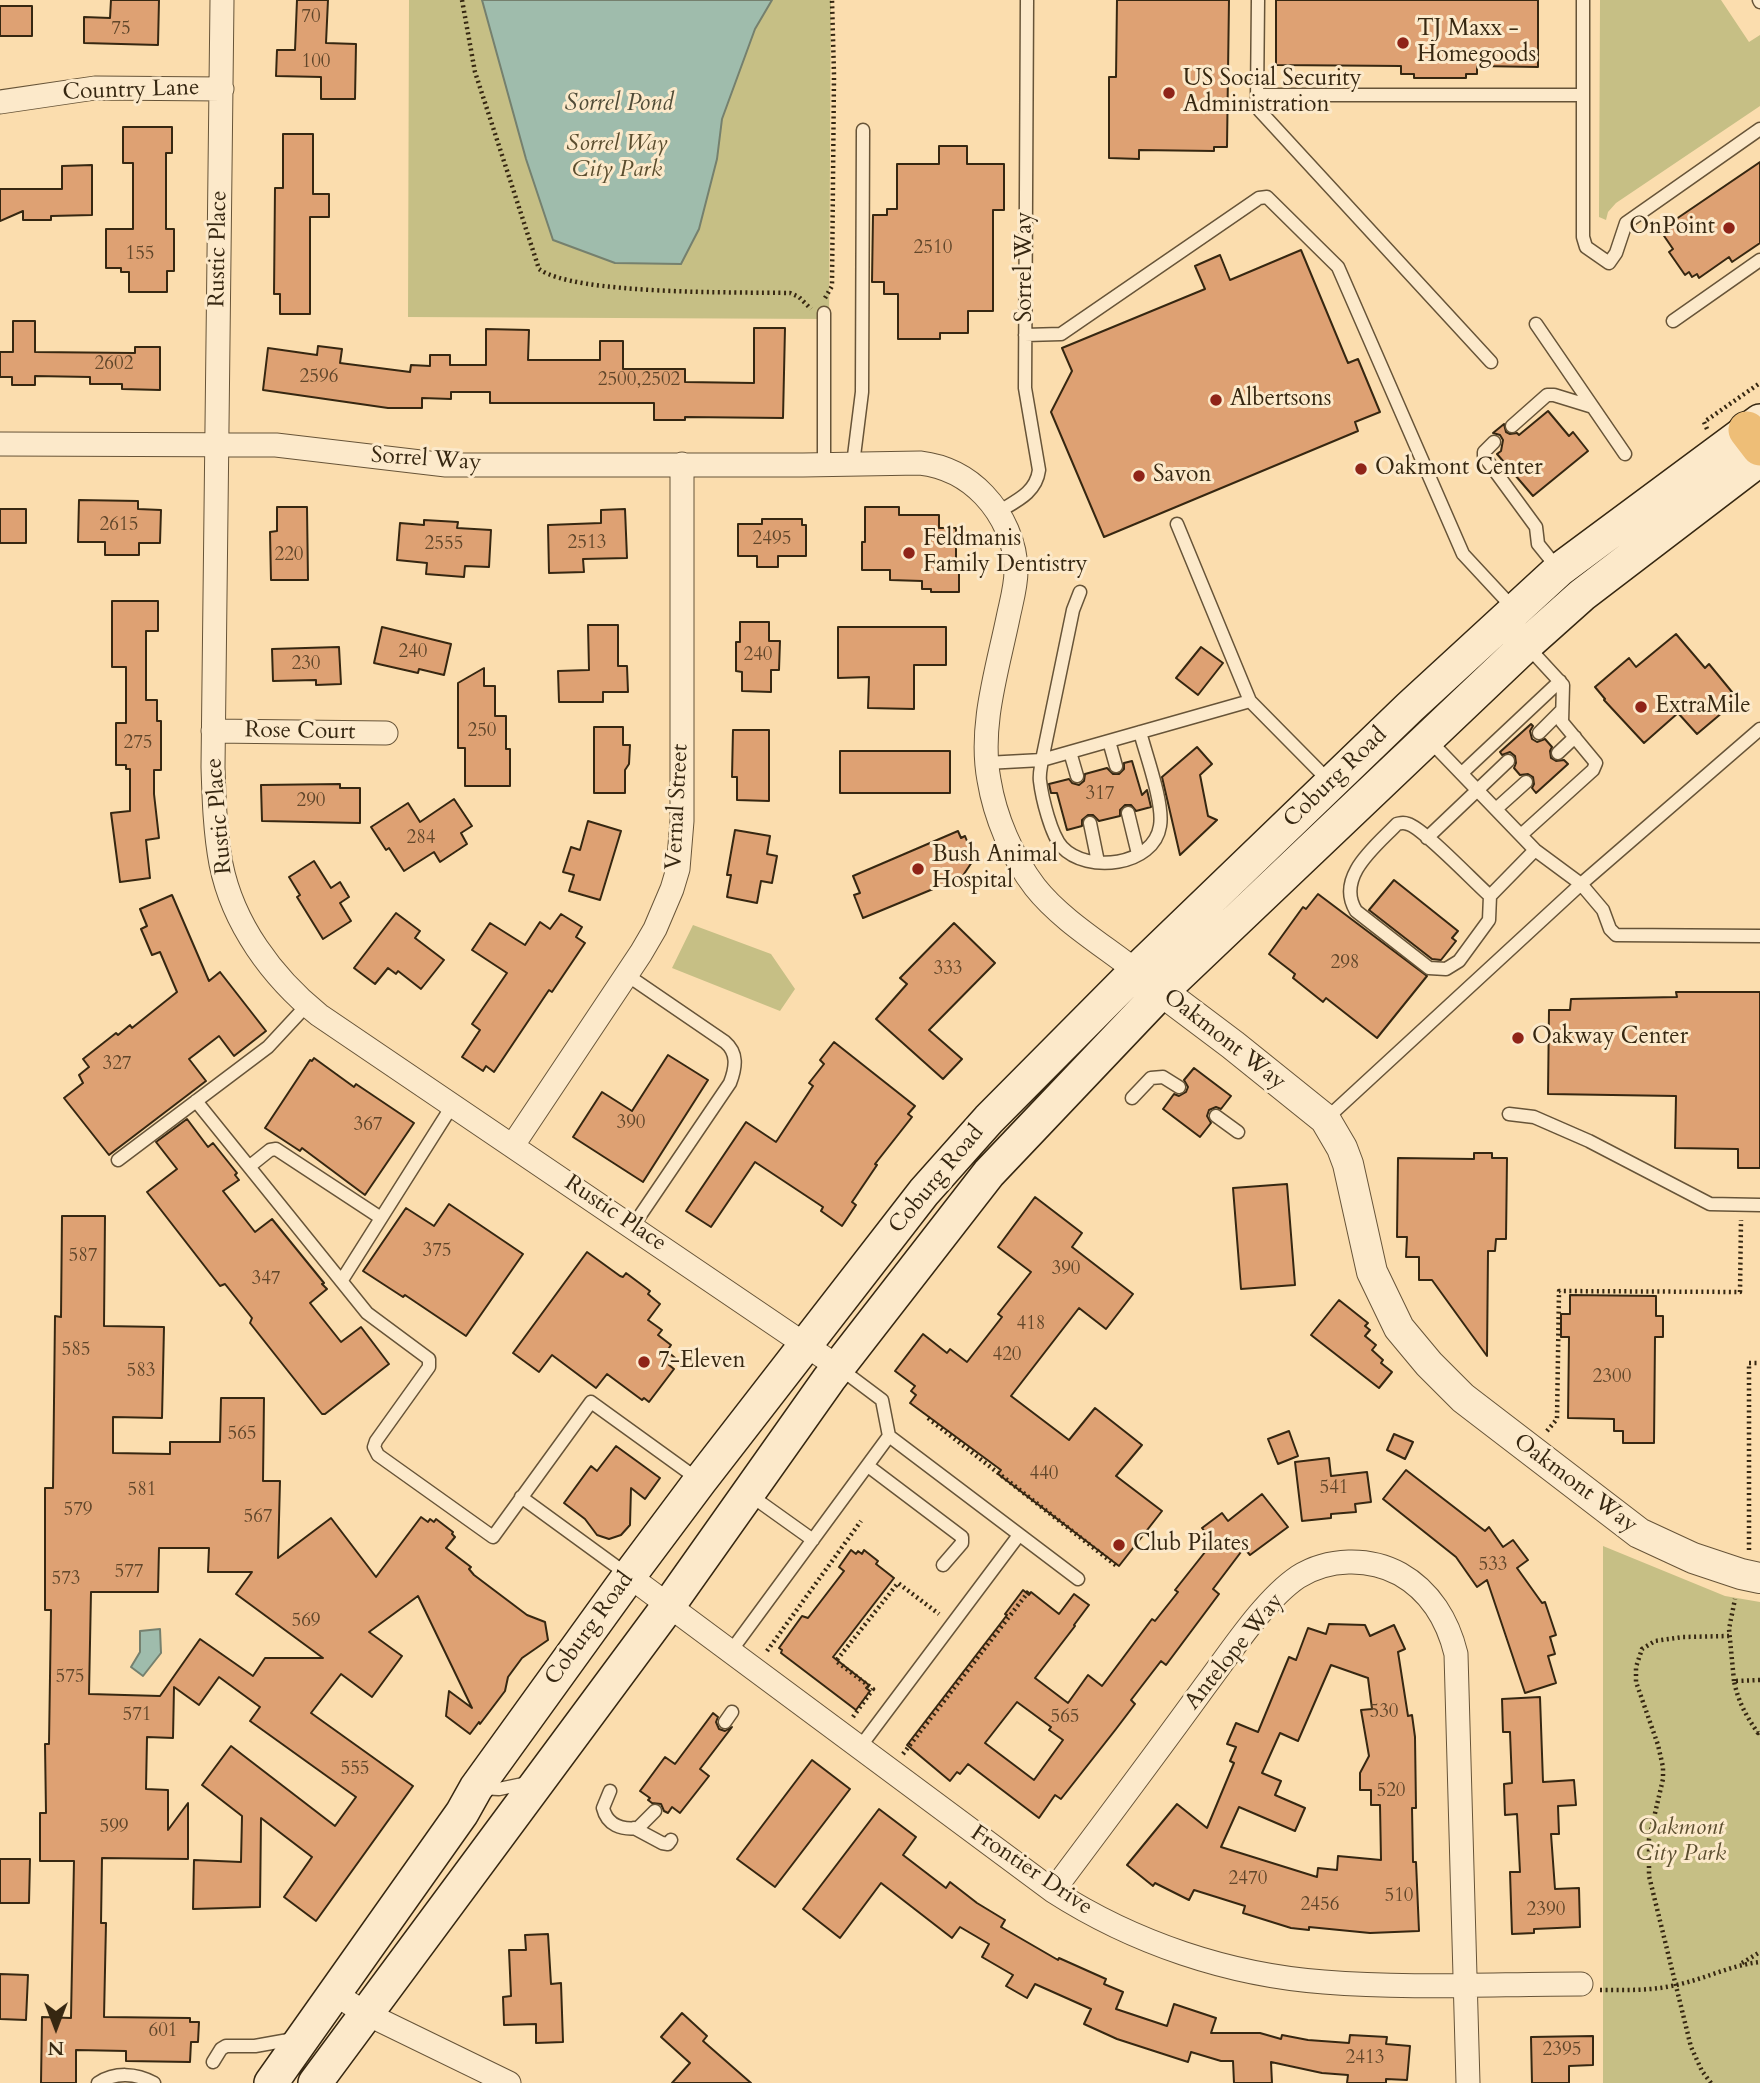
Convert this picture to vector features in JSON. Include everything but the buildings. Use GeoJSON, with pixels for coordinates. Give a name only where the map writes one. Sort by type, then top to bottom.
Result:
{"type":"FeatureCollection","features":[{"type":"Feature","properties":{"kind":"main road","name":"Coburg Road"},"geometry":{"type":"LineString","coordinates":[[315,2083],[669,1605],[838,1367],[989,1173],[1149,982],[1332,783],[1515,629],[1582,595],[1757,439]]}},
{"type":"Feature","properties":{"kind":"main road","name":"Coburg Road"},"geometry":{"type":"LineString","coordinates":[[271,2083],[628,1576],[930,1185],[989,1119],[1427,738],[1559,570],[1757,439]]}},
{"type":"Feature","properties":{"kind":"street","name":"Rustic Place"},"geometry":{"type":"LineString","coordinates":[[222,0],[214,731],[215,811],[226,884],[255,944],[280,978],[307,1005],[452,1106],[513,1144],[807,1343],[838,1367]]}},
{"type":"Feature","properties":{"kind":"street","name":"Country Lane"},"geometry":{"type":"LineString","coordinates":[[0,102],[95,88],[222,89]]}},
{"type":"Feature","properties":{"kind":"street","name":"Sorrel Way"},"geometry":{"type":"LineString","coordinates":[[0,444],[216,444],[303,447],[431,464],[853,464]]}},
{"type":"Feature","properties":{"kind":"street","name":"Oakmont Way"},"geometry":{"type":"LineString","coordinates":[[853,464],[920,463],[945,468],[972,483],[998,512],[1013,547],[1016,571],[988,719],[986,763],[1001,823],[1016,856],[1035,887],[1079,927],[1325,1119],[1348,1164],[1372,1272],[1399,1328],[1429,1364],[1463,1398],[1639,1533],[1693,1558],[1751,1576]]}},
{"type":"Feature","properties":{"kind":"street","name":"Vernal Street"},"geometry":{"type":"LineString","coordinates":[[513,1144],[641,953],[672,889],[681,851],[682,464]]}},
{"type":"Feature","properties":{"kind":"street","name":"Rose Court"},"geometry":{"type":"LineString","coordinates":[[214,731],[386,733]]}},
{"type":"Feature","properties":{"kind":"street","name":"Antelope Way"},"geometry":{"type":"LineString","coordinates":[[1053,1891],[1245,1633],[1286,1587],[1298,1577],[1331,1564],[1362,1562],[1378,1565],[1409,1579],[1430,1598],[1447,1626],[1456,1654],[1468,2083]]}},
{"type":"Feature","properties":{"kind":"street","name":"Frontier Drive"},"geometry":{"type":"LineString","coordinates":[[628,1576],[1053,1891],[1100,1918],[1169,1949],[1242,1969],[1323,1982],[1581,1984]]}},
{"type":"Feature","properties":{"kind":"street"},"geometry":{"type":"LineString","coordinates":[[335,1994],[365,2013],[509,2083]]}},
{"type":"Feature","properties":{"kind":"lane","name":"Sorrel Way"},"geometry":{"type":"LineString","coordinates":[[998,512],[1031,490],[1038,479],[1039,460],[1025,388],[1027,0]]}},
{"type":"Feature","properties":{"kind":"lane"},"geometry":{"type":"LineString","coordinates":[[1258,0],[1257,95],[1260,111],[1491,362]]}},
{"type":"Feature","properties":{"kind":"lane"},"geometry":{"type":"LineString","coordinates":[[1583,0],[1583,237],[1586,247],[1609,263],[1616,253],[1626,223],[1760,129]]}},
{"type":"Feature","properties":{"kind":"lane"},"geometry":{"type":"LineString","coordinates":[[1257,95],[1583,96]]}},
{"type":"Feature","properties":{"kind":"lane"},"geometry":{"type":"LineString","coordinates":[[853,464],[862,392],[863,130]]}},
{"type":"Feature","properties":{"kind":"lane"},"geometry":{"type":"LineString","coordinates":[[1026,335],[1061,334],[1259,198],[1267,197],[1338,267],[1463,554],[1515,629],[1560,681],[1564,689],[1562,722],[1594,759],[1596,767],[1521,835]]}},
{"type":"Feature","properties":{"kind":"lane"},"geometry":{"type":"LineString","coordinates":[[1673,321],[1760,260]]}},
{"type":"Feature","properties":{"kind":"lane"},"geometry":{"type":"LineString","coordinates":[[824,313],[824,465]]}},
{"type":"Feature","properties":{"kind":"lane"},"geometry":{"type":"LineString","coordinates":[[1536,324],[1625,454]]}},
{"type":"Feature","properties":{"kind":"lane"},"geometry":{"type":"LineString","coordinates":[[1512,426],[1547,395],[1593,407]]}},
{"type":"Feature","properties":{"kind":"lane"},"geometry":{"type":"LineString","coordinates":[[1494,442],[1484,452],[1485,459],[1536,527],[1538,544],[1559,570]]}},
{"type":"Feature","properties":{"kind":"lane"},"geometry":{"type":"LineString","coordinates":[[1177,524],[1250,701],[1332,783]]}},
{"type":"Feature","properties":{"kind":"lane"},"geometry":{"type":"LineString","coordinates":[[1080,592],[1073,610],[1040,781],[1057,840],[1069,853],[1080,859],[1098,862],[1121,860],[1153,845],[1158,836],[1161,820],[1140,732]]}},
{"type":"Feature","properties":{"kind":"lane"},"geometry":{"type":"LineString","coordinates":[[1462,773],[1560,681]]}},
{"type":"Feature","properties":{"kind":"lane"},"geometry":{"type":"LineString","coordinates":[[986,763],[1042,760],[1250,701]]}},
{"type":"Feature","properties":{"kind":"lane"},"geometry":{"type":"LineString","coordinates":[[1539,733],[1562,710]]}},
{"type":"Feature","properties":{"kind":"lane"},"geometry":{"type":"LineString","coordinates":[[1325,1119],[1581,884],[1760,729]]}},
{"type":"Feature","properties":{"kind":"lane"},"geometry":{"type":"LineString","coordinates":[[1558,753],[1575,737]]}},
{"type":"Feature","properties":{"kind":"lane"},"geometry":{"type":"LineString","coordinates":[[1427,738],[1535,850],[1581,884],[1603,911],[1610,929],[1616,935],[1760,936]]}},
{"type":"Feature","properties":{"kind":"lane"},"geometry":{"type":"LineString","coordinates":[[1109,741],[1115,765]]}},
{"type":"Feature","properties":{"kind":"lane"},"geometry":{"type":"LineString","coordinates":[[1070,752],[1077,776]]}},
{"type":"Feature","properties":{"kind":"lane"},"geometry":{"type":"LineString","coordinates":[[1427,838],[1508,761]]}},
{"type":"Feature","properties":{"kind":"lane"},"geometry":{"type":"LineString","coordinates":[[1496,809],[1526,782]]}},
{"type":"Feature","properties":{"kind":"lane"},"geometry":{"type":"LineString","coordinates":[[1128,813],[1138,854]]}},
{"type":"Feature","properties":{"kind":"lane"},"geometry":{"type":"LineString","coordinates":[[1090,823],[1098,862]]}},
{"type":"Feature","properties":{"kind":"lane"},"geometry":{"type":"LineString","coordinates":[[1397,824],[1410,824],[1427,838],[1490,896],[1491,909],[1487,924],[1459,961],[1440,971],[1429,968],[1356,911],[1351,890],[1356,869],[1397,824]]}},
{"type":"Feature","properties":{"kind":"lane"},"geometry":{"type":"LineString","coordinates":[[1490,896],[1535,850]]}},
{"type":"Feature","properties":{"kind":"lane"},"geometry":{"type":"LineString","coordinates":[[626,975],[725,1042],[733,1050],[735,1057],[730,1083],[633,1226]]}},
{"type":"Feature","properties":{"kind":"lane"},"geometry":{"type":"LineString","coordinates":[[118,1160],[268,1047],[307,1005]]}},
{"type":"Feature","properties":{"kind":"lane"},"geometry":{"type":"LineString","coordinates":[[1132,1098],[1148,1080],[1156,1077],[1167,1079],[1179,1087]]}},
{"type":"Feature","properties":{"kind":"lane"},"geometry":{"type":"LineString","coordinates":[[196,1101],[372,1318],[429,1359],[429,1367],[376,1441],[376,1453],[493,1537],[591,1402],[700,1481]]}},
{"type":"Feature","properties":{"kind":"lane"},"geometry":{"type":"LineString","coordinates":[[342,1280],[452,1106]]}},
{"type":"Feature","properties":{"kind":"lane"},"geometry":{"type":"LineString","coordinates":[[1509,1114],[1534,1117],[1589,1141],[1710,1204],[1760,1205]]}},
{"type":"Feature","properties":{"kind":"lane"},"geometry":{"type":"LineString","coordinates":[[1216,1116],[1238,1132]]}},
{"type":"Feature","properties":{"kind":"lane"},"geometry":{"type":"LineString","coordinates":[[250,1167],[270,1150],[276,1149],[381,1218]]}},
{"type":"Feature","properties":{"kind":"lane"},"geometry":{"type":"LineString","coordinates":[[838,1367],[882,1401],[889,1436],[1078,1579]]}},
{"type":"Feature","properties":{"kind":"lane"},"geometry":{"type":"LineString","coordinates":[[731,1651],[889,1436]]}},
{"type":"Feature","properties":{"kind":"lane"},"geometry":{"type":"LineString","coordinates":[[868,1466],[962,1537],[962,1543],[943,1565]]}},
{"type":"Feature","properties":{"kind":"lane"},"geometry":{"type":"LineString","coordinates":[[748,1493],[813,1540]]}},
{"type":"Feature","properties":{"kind":"lane"},"geometry":{"type":"LineString","coordinates":[[521,1497],[628,1576]]}},
{"type":"Feature","properties":{"kind":"lane"},"geometry":{"type":"LineString","coordinates":[[859,1747],[1018,1535]]}},
{"type":"Feature","properties":{"kind":"lane"},"geometry":{"type":"LineString","coordinates":[[477,1788],[508,1788],[540,1779]]}},
{"type":"Feature","properties":{"kind":"lane"},"geometry":{"type":"LineString","coordinates":[[610,1791],[602,1805],[606,1817],[616,1826],[634,1828],[662,1843],[668,1844],[671,1840]]}},
{"type":"Feature","properties":{"kind":"lane"},"geometry":{"type":"LineString","coordinates":[[634,1828],[642,1825],[655,1811]]}},
{"type":"Feature","properties":{"kind":"lane"},"geometry":{"type":"LineString","coordinates":[[213,2062],[221,2049],[229,2045],[255,2046],[305,2037]]}},
{"type":"Feature","properties":{"kind":"lane"},"geometry":{"type":"LineString","coordinates":[[98,2083],[111,2076],[126,2075],[154,2083]]}},
{"type":"Feature","properties":{"kind":"path"},"geometry":{"type":"LineString","coordinates":[[462,0],[475,72],[539,269],[558,278],[606,286],[790,293],[799,297],[813,311],[824,313],[824,299],[832,286],[835,75],[832,0]]}},
{"type":"Feature","properties":{"kind":"path"},"geometry":{"type":"LineString","coordinates":[[1531,1450],[1557,1419],[1559,1291],[1740,1292],[1741,1205]]}},
{"type":"Feature","properties":{"kind":"path"},"geometry":{"type":"LineString","coordinates":[[1751,1576],[1749,1363],[1760,1363]]}},
{"type":"Feature","properties":{"kind":"path"},"geometry":{"type":"LineString","coordinates":[[928,1418],[1118,1567]]}},
{"type":"Feature","properties":{"kind":"path"},"geometry":{"type":"LineString","coordinates":[[769,1649],[862,1521]]}},
{"type":"Feature","properties":{"kind":"path"},"geometry":{"type":"LineString","coordinates":[[855,1713],[873,1689],[836,1661],[898,1583],[940,1615]]}},
{"type":"Feature","properties":{"kind":"path"},"geometry":{"type":"LineString","coordinates":[[898,1759],[1029,1591]]}},
{"type":"Feature","properties":{"kind":"path"},"geometry":{"type":"LineString","coordinates":[[1734,1603],[1729,1636],[1734,1681],[1740,1704],[1758,1733],[1760,1731]]}},
{"type":"Feature","properties":{"kind":"path"},"geometry":{"type":"LineString","coordinates":[[1711,2083],[1691,2047],[1651,1887],[1648,1866],[1649,1839],[1663,1779],[1663,1767],[1636,1682],[1636,1667],[1642,1649],[1654,1641],[1729,1636]]}},
{"type":"Feature","properties":{"kind":"path"},"geometry":{"type":"LineString","coordinates":[[977,1644],[984,1650]]}},
{"type":"Feature","properties":{"kind":"path"},"geometry":{"type":"LineString","coordinates":[[1734,1681],[1760,1680]]}},
{"type":"Feature","properties":{"kind":"path"},"geometry":{"type":"LineString","coordinates":[[1751,1723],[1760,1720]]}},
{"type":"Feature","properties":{"kind":"path"},"geometry":{"type":"LineString","coordinates":[[1738,1965],[1760,1952]]}},
{"type":"Feature","properties":{"kind":"path"},"geometry":{"type":"LineString","coordinates":[[1581,1984],[1594,1990],[1646,1990],[1676,1985],[1738,1965],[1760,1962]]}},
{"type":"Feature","properties":{"kind":"green space","name":"Sorrel Way City Park"},"geometry":{"type":"Polygon","coordinates":[[[409,0],[831,0],[829,319],[408,317],[409,0]]]}},
{"type":"Feature","properties":{"kind":"green space"},"geometry":{"type":"Polygon","coordinates":[[[1600,0],[1721,0],[1749,42],[1760,35],[1760,106],[1616,203],[1608,212],[1606,220],[1599,217],[1600,0]]]}},
{"type":"Feature","properties":{"kind":"green space"},"geometry":{"type":"Polygon","coordinates":[[[693,925],[771,954],[795,989],[780,1011],[672,968],[693,925]]]}},
{"type":"Feature","properties":{"kind":"green space","name":"Oakmont City Park"},"geometry":{"type":"Polygon","coordinates":[[[1603,1546],[1725,1596],[1760,1602],[1760,2083],[1603,2083],[1603,1546]]]}},
{"type":"Feature","properties":{"kind":"water","name":"Sorrel Pond"},"geometry":{"type":"Polygon","coordinates":[[[482,0],[772,0],[755,29],[722,119],[717,159],[699,229],[681,264],[615,263],[553,240],[526,159],[482,0]]]}},
{"type":"Feature","properties":{"kind":"water"},"geometry":{"type":"Polygon","coordinates":[[[160,1629],[161,1653],[143,1676],[131,1667],[140,1652],[140,1631],[160,1629]]]}},
{"type":"Feature","properties":{"kind":"place","name":"TJ Maxx - Homegoods"},"geometry":{"type":"Point","coordinates":[1403,43]}},
{"type":"Feature","properties":{"kind":"place","name":"US Social Security Administration"},"geometry":{"type":"Point","coordinates":[1169,93]}},
{"type":"Feature","properties":{"kind":"place","name":"OnPoint"},"geometry":{"type":"Point","coordinates":[1729,228]}},
{"type":"Feature","properties":{"kind":"place","name":"Albertsons"},"geometry":{"type":"Point","coordinates":[1216,400]}},
{"type":"Feature","properties":{"kind":"place","name":"Oakmont Center"},"geometry":{"type":"Point","coordinates":[1361,469]}},
{"type":"Feature","properties":{"kind":"place","name":"Savon"},"geometry":{"type":"Point","coordinates":[1139,476]}},
{"type":"Feature","properties":{"kind":"place","name":"Feldmanis Family Dentistry"},"geometry":{"type":"Point","coordinates":[909,553]}},
{"type":"Feature","properties":{"kind":"place","name":"ExtraMile"},"geometry":{"type":"Point","coordinates":[1641,707]}},
{"type":"Feature","properties":{"kind":"place","name":"Bush Animal Hospital"},"geometry":{"type":"Point","coordinates":[918,869]}},
{"type":"Feature","properties":{"kind":"place","name":"Oakway Center"},"geometry":{"type":"Point","coordinates":[1518,1038]}},
{"type":"Feature","properties":{"kind":"place","name":"7-Eleven"},"geometry":{"type":"Point","coordinates":[644,1362]}},
{"type":"Feature","properties":{"kind":"place","name":"Club Pilates"},"geometry":{"type":"Point","coordinates":[1119,1545]}}]}
